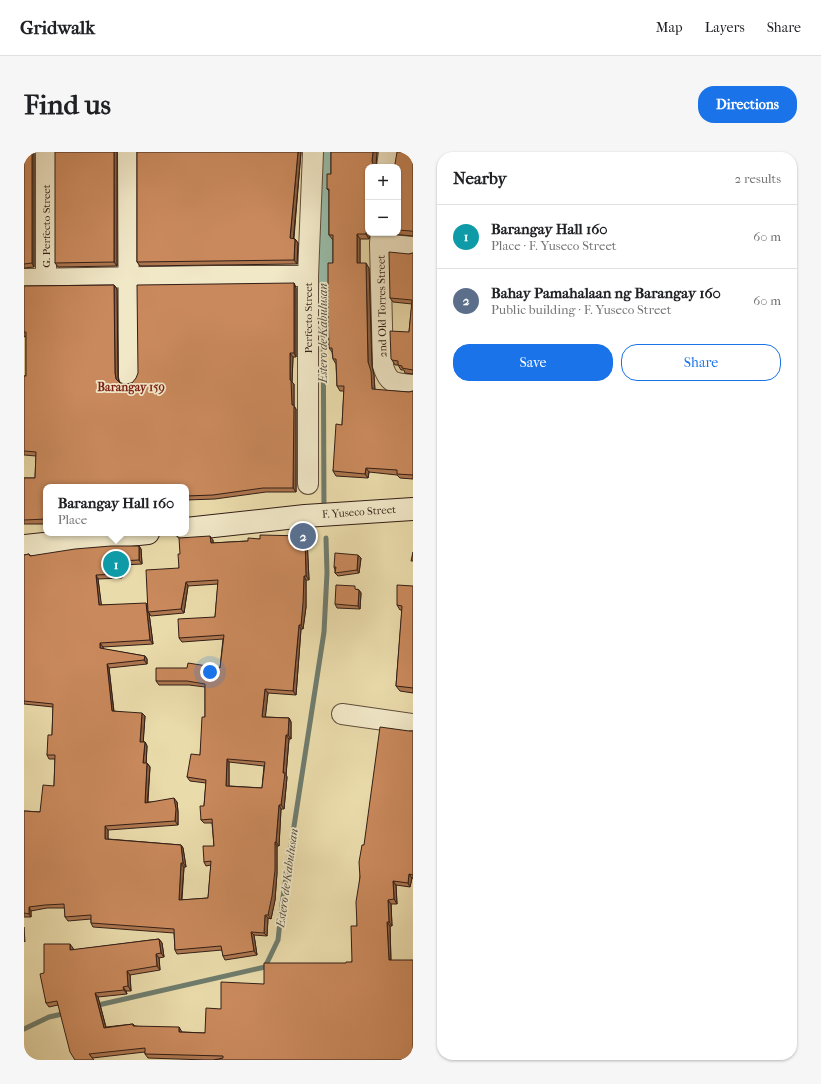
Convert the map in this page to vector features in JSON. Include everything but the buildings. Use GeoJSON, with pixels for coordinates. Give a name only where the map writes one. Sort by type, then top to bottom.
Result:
{"type":"FeatureCollection","features":[{"type":"Feature","properties":{"kind":"street","name":"G. Perfecto Street"},"geometry":{"type":"LineString","coordinates":[[24,278],[46,278],[46,152]]}},
{"type":"Feature","properties":{"kind":"street"},"geometry":{"type":"LineString","coordinates":[[128,152],[128,377]]}},
{"type":"Feature","properties":{"kind":"street","name":"Perfecto Street"},"geometry":{"type":"LineString","coordinates":[[308,484],[308,276],[313,152]]}},
{"type":"Feature","properties":{"kind":"street"},"geometry":{"type":"LineString","coordinates":[[387,164],[389,152]]}},
{"type":"Feature","properties":{"kind":"street"},"geometry":{"type":"LineString","coordinates":[[381,239],[413,248]]}},
{"type":"Feature","properties":{"kind":"street","name":"2nd Old Torres Street"},"geometry":{"type":"LineString","coordinates":[[381,239],[383,366],[387,378],[396,383],[413,385]]}},
{"type":"Feature","properties":{"kind":"street"},"geometry":{"type":"LineString","coordinates":[[46,278],[308,276]]}},
{"type":"Feature","properties":{"kind":"street","name":"F. Yuseco Street"},"geometry":{"type":"LineString","coordinates":[[189,529],[305,516],[413,509]]}},
{"type":"Feature","properties":{"kind":"street"},"geometry":{"type":"LineString","coordinates":[[24,546],[119,536]]}},
{"type":"Feature","properties":{"kind":"street"},"geometry":{"type":"LineString","coordinates":[[342,714],[413,724]]}},
{"type":"Feature","properties":{"kind":"waterway","name":"Estero de Kabulusan"},"geometry":{"type":"LineString","coordinates":[[323,152],[323,276]]}},
{"type":"Feature","properties":{"kind":"waterway","name":"Estero de Kabulusan"},"geometry":{"type":"LineString","coordinates":[[323,276],[324,510]]}},
{"type":"Feature","properties":{"kind":"waterway","name":"Estero de Kabulusan"},"geometry":{"type":"LineString","coordinates":[[94,1006],[265,967],[278,940],[282,904],[324,632],[327,573],[326,538]]}},
{"type":"Feature","properties":{"kind":"waterway","name":"Estero de Kabulusan"},"geometry":{"type":"LineString","coordinates":[[24,1029],[49,1017],[67,1013]]}},
{"type":"Feature","properties":{"kind":"place","name":"Bahay Pamahalaan ng Barangay 160"},"geometry":{"type":"Point","coordinates":[303,536]}},
{"type":"Feature","properties":{"kind":"place","name":"Barangay Hall 160"},"geometry":{"type":"Point","coordinates":[116,564]}},
{"type":"Feature","properties":{"kind":"district","name":"Barangay 159"},"geometry":{"type":"Point","coordinates":[131,387]}}]}
